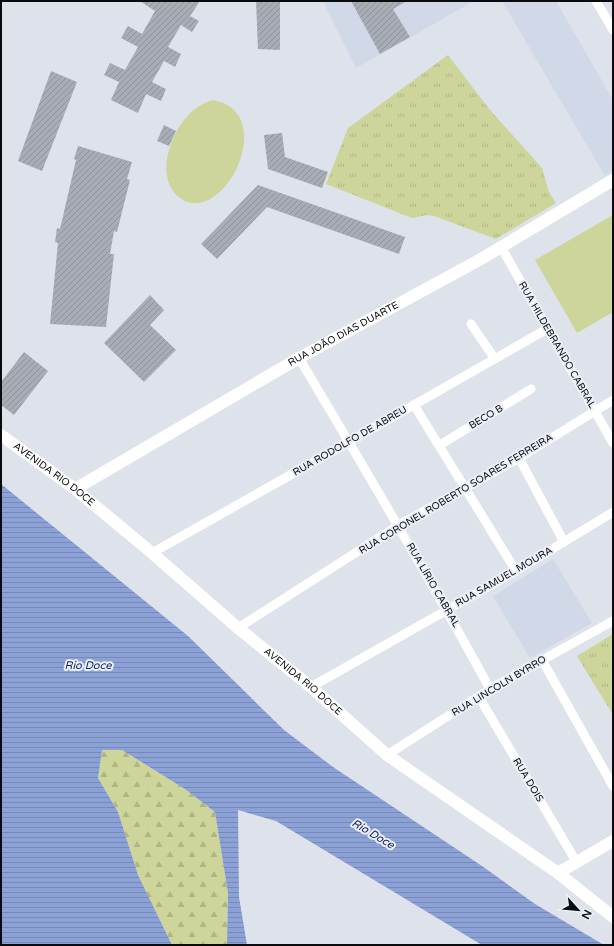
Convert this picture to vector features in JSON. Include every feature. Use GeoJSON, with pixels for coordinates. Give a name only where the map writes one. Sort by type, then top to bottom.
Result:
{"type":"FeatureCollection","features":[{"type":"Feature","properties":{"kind":"street"},"geometry":{"type":"LineString","coordinates":[[596,1],[613,30]]}},
{"type":"Feature","properties":{"kind":"street","name":"RUA JOÃO DIAS DUARTE"},"geometry":{"type":"LineString","coordinates":[[75,489],[299,358],[501,247],[613,180]]}},
{"type":"Feature","properties":{"kind":"street","name":"RUA HILDEBRANDO CABRAL"},"geometry":{"type":"LineString","coordinates":[[501,247],[613,443]]}},
{"type":"Feature","properties":{"kind":"street"},"geometry":{"type":"LineString","coordinates":[[471,324],[495,359]]}},
{"type":"Feature","properties":{"kind":"street","name":"RUA RODOLFO DE ABREU"},"geometry":{"type":"LineString","coordinates":[[152,553],[547,329]]}},
{"type":"Feature","properties":{"kind":"street","name":"RUA LÍRIO CABRAL"},"geometry":{"type":"LineString","coordinates":[[299,358],[399,525],[490,689]]}},
{"type":"Feature","properties":{"kind":"street","name":"BECO B"},"geometry":{"type":"LineString","coordinates":[[440,445],[531,389]]}},
{"type":"Feature","properties":{"kind":"street","name":"RUA CORONEL ROBERTO SOARES FERREIRA"},"geometry":{"type":"LineString","coordinates":[[238,628],[399,525],[519,458],[613,400]]}},
{"type":"Feature","properties":{"kind":"street"},"geometry":{"type":"LineString","coordinates":[[414,405],[440,445],[516,571]]}},
{"type":"Feature","properties":{"kind":"street","name":"AVENIDA RIO DOCE"},"geometry":{"type":"LineString","coordinates":[[1,435],[75,489],[152,553],[238,628],[311,687],[387,754],[558,873],[613,917]]}},
{"type":"Feature","properties":{"kind":"street"},"geometry":{"type":"LineString","coordinates":[[519,458],[564,542]]}},
{"type":"Feature","properties":{"kind":"street","name":"RUA SAMUEL MOURA"},"geometry":{"type":"LineString","coordinates":[[311,687],[516,571],[613,512]]}},
{"type":"Feature","properties":{"kind":"street","name":"RUA LINCOLN BYRRO"},"geometry":{"type":"LineString","coordinates":[[387,754],[490,689],[613,621]]}},
{"type":"Feature","properties":{"kind":"street"},"geometry":{"type":"LineString","coordinates":[[542,660],[613,786]]}},
{"type":"Feature","properties":{"kind":"street","name":"RUA DOIS"},"geometry":{"type":"LineString","coordinates":[[479,697],[577,863]]}},
{"type":"Feature","properties":{"kind":"street"},"geometry":{"type":"LineString","coordinates":[[558,873],[613,841]]}},
{"type":"Feature","properties":{"kind":"shaded area"},"geometry":{"type":"Polygon","coordinates":[[[323,1],[474,1],[356,68],[323,1]]]}},
{"type":"Feature","properties":{"kind":"shaded area"},"geometry":{"type":"Polygon","coordinates":[[[502,1],[556,1],[613,100],[613,170],[605,176],[502,1]]]}},
{"type":"Feature","properties":{"kind":"shaded area"},"geometry":{"type":"Polygon","coordinates":[[[553,559],[592,623],[530,658],[493,596],[553,559]]]}},
{"type":"Feature","properties":{"kind":"green space"},"geometry":{"type":"Polygon","coordinates":[[[448,55],[490,110],[542,168],[549,192],[556,203],[496,239],[434,216],[427,215],[412,218],[326,184],[348,128],[448,55]]]}},
{"type":"Feature","properties":{"kind":"green space"},"geometry":{"type":"Polygon","coordinates":[[[213,100],[233,109],[243,125],[244,144],[238,165],[227,184],[213,197],[197,203],[180,198],[172,190],[166,169],[167,158],[174,136],[186,118],[198,107],[213,100]]]}},
{"type":"Feature","properties":{"kind":"green space"},"geometry":{"type":"Polygon","coordinates":[[[613,215],[613,312],[577,333],[535,260],[613,215]]]}},
{"type":"Feature","properties":{"kind":"green space"},"geometry":{"type":"Polygon","coordinates":[[[613,634],[613,715],[577,656],[613,634]]]}},
{"type":"Feature","properties":{"kind":"green space"},"geometry":{"type":"Polygon","coordinates":[[[102,750],[122,750],[185,789],[215,812],[228,893],[227,945],[172,945],[138,875],[118,812],[98,778],[102,750]]]}},
{"type":"Feature","properties":{"kind":"water","name":"Rio Doce"},"geometry":{"type":"Polygon","coordinates":[[[1,484],[188,636],[284,730],[333,767],[482,866],[535,904],[604,945],[482,945],[276,821],[238,810],[239,897],[247,945],[227,945],[228,893],[215,812],[185,789],[122,750],[102,750],[98,778],[118,812],[138,875],[172,945],[1,945],[1,484]]]}},
{"type":"Feature","properties":{"kind":"building"},"geometry":{"type":"Polygon","coordinates":[[[140,1],[200,1],[190,16],[199,21],[192,32],[181,25],[168,47],[181,54],[175,67],[164,61],[152,82],[166,89],[161,101],[146,94],[138,113],[111,100],[119,82],[104,75],[110,63],[125,70],[138,47],[121,38],[128,26],[142,34],[155,11],[140,1]]]}},
{"type":"Feature","properties":{"kind":"building"},"geometry":{"type":"Polygon","coordinates":[[[256,1],[280,1],[280,50],[258,49],[256,1]]]}},
{"type":"Feature","properties":{"kind":"building"},"geometry":{"type":"Polygon","coordinates":[[[351,1],[407,1],[393,9],[410,37],[380,54],[351,1]]]}},
{"type":"Feature","properties":{"kind":"building"},"geometry":{"type":"Polygon","coordinates":[[[51,71],[77,82],[42,171],[18,161],[51,71]]]}},
{"type":"Feature","properties":{"kind":"building"},"geometry":{"type":"Polygon","coordinates":[[[164,125],[176,131],[169,146],[157,141],[164,125]]]}},
{"type":"Feature","properties":{"kind":"building"},"geometry":{"type":"Polygon","coordinates":[[[282,133],[285,157],[328,172],[322,188],[268,169],[264,135],[282,133]]]}},
{"type":"Feature","properties":{"kind":"building"},"geometry":{"type":"Polygon","coordinates":[[[78,146],[132,162],[127,179],[130,180],[117,232],[114,231],[110,254],[114,254],[106,327],[50,324],[58,243],[55,242],[57,228],[60,229],[78,146]]]}},
{"type":"Feature","properties":{"kind":"building"},"geometry":{"type":"Polygon","coordinates":[[[258,185],[405,237],[399,254],[267,207],[217,259],[201,244],[258,185]]]}},
{"type":"Feature","properties":{"kind":"building"},"geometry":{"type":"Polygon","coordinates":[[[150,295],[164,310],[150,325],[176,350],[144,382],[104,343],[150,295]]]}},
{"type":"Feature","properties":{"kind":"building"},"geometry":{"type":"Polygon","coordinates":[[[24,352],[48,371],[14,415],[1,405],[1,382],[24,352]]]}}]}
